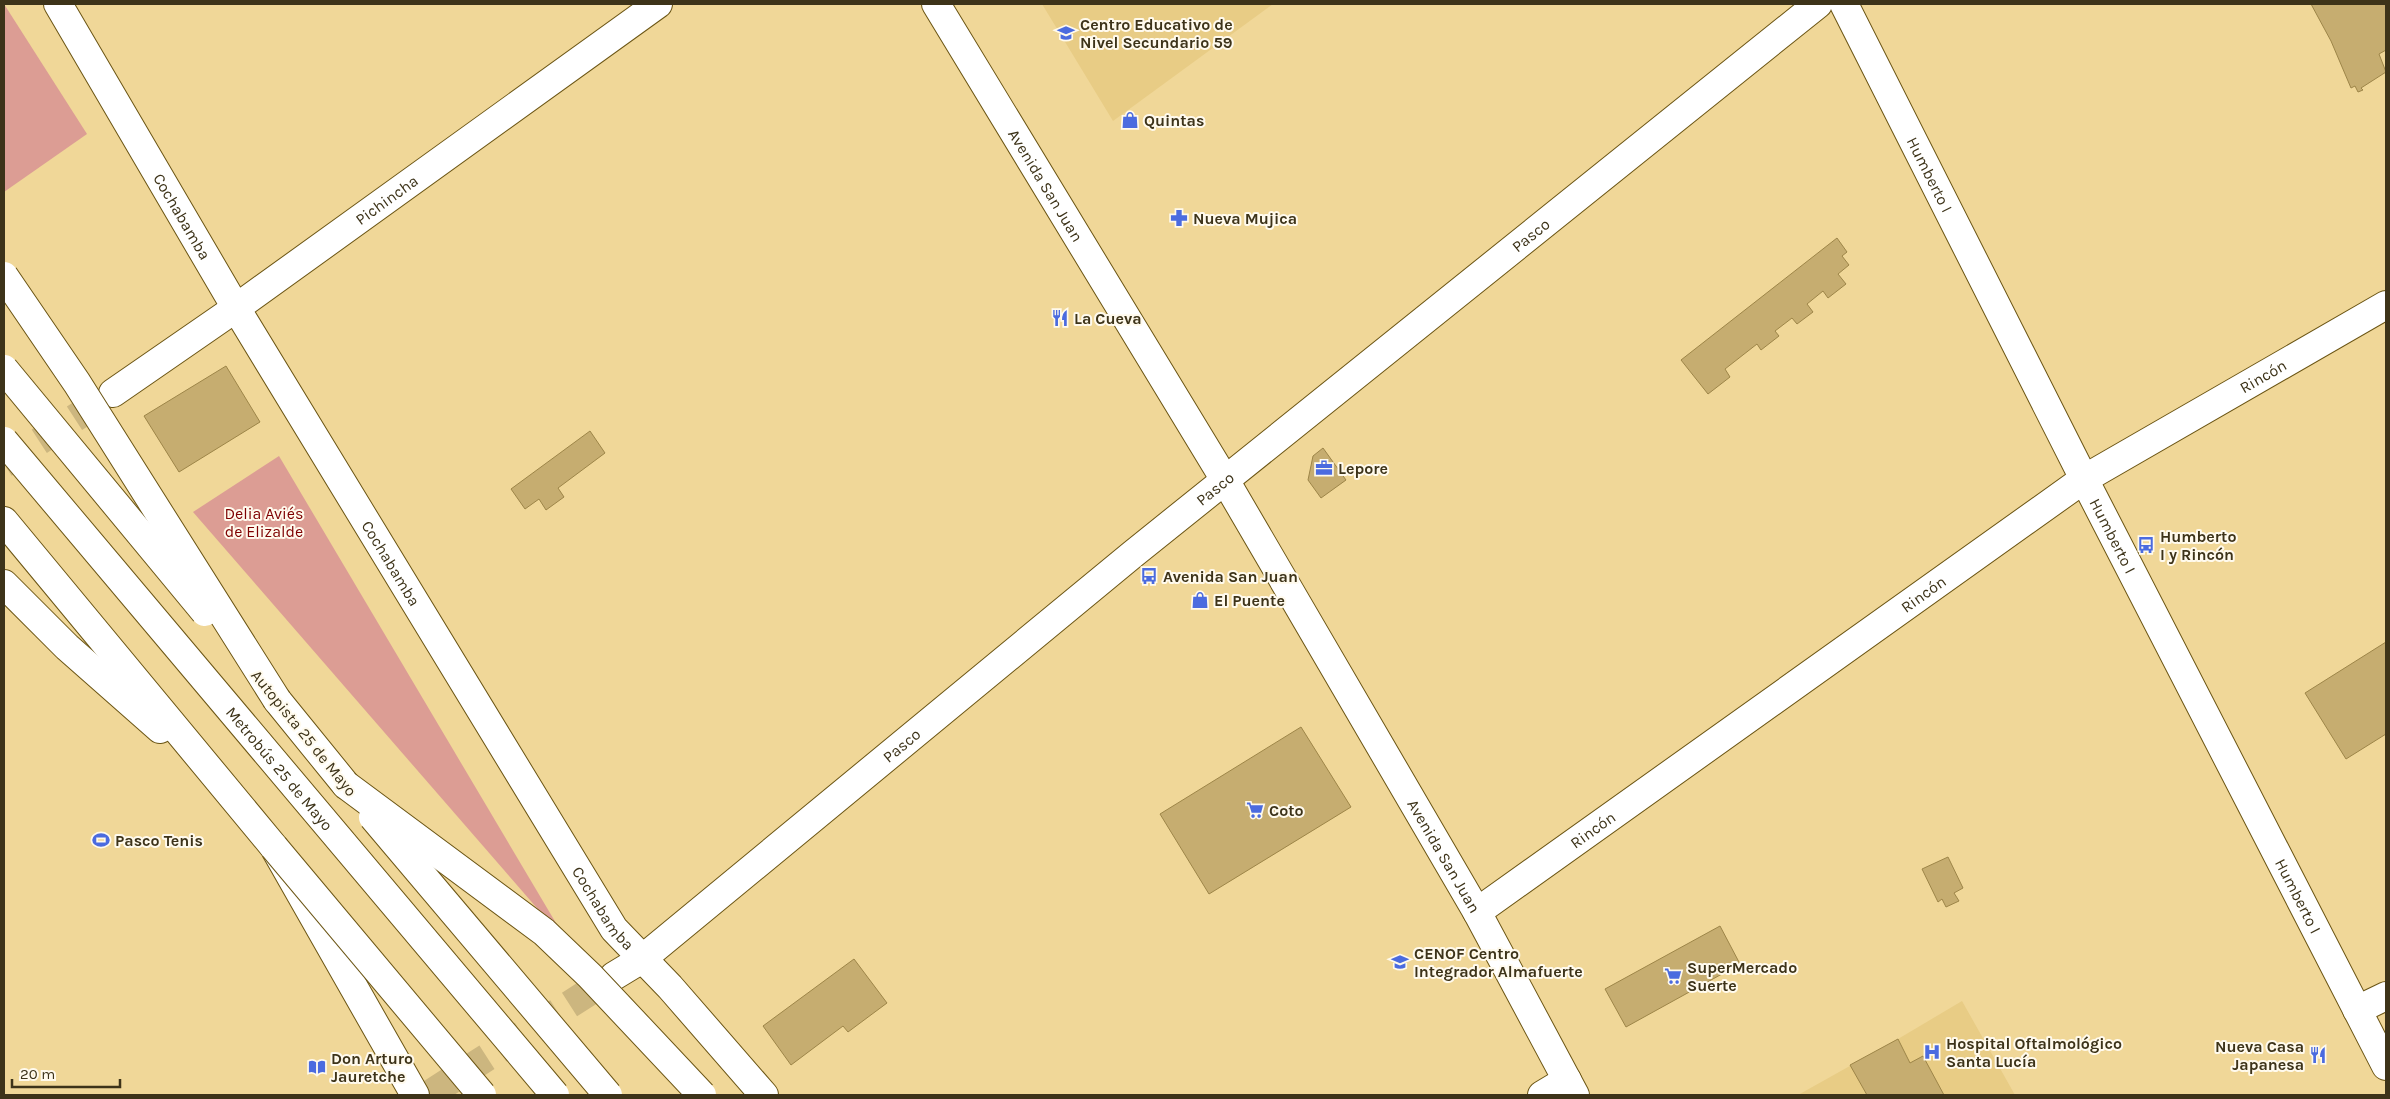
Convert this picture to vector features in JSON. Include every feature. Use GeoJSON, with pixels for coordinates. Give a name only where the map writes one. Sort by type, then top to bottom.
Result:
{"type":"FeatureCollection","features":[{"type":"Feature","properties":{"kind":"main road","name":"Cochabamba"},"geometry":{"type":"LineString","coordinates":[[58,4],[236,308],[614,930],[642,958],[764,1095]]}},
{"type":"Feature","properties":{"kind":"main road","name":"Pichincha"},"geometry":{"type":"LineString","coordinates":[[113,393],[236,308],[658,4]]}},
{"type":"Feature","properties":{"kind":"main road","name":"Avenida San Juan"},"geometry":{"type":"LineString","coordinates":[[936,4],[1225,480],[1477,912],[1571,1088]]}},
{"type":"Feature","properties":{"kind":"main road","name":"Pasco"},"geometry":{"type":"LineString","coordinates":[[614,976],[642,958],[1225,480],[1818,4]]}},
{"type":"Feature","properties":{"kind":"main road","name":"Humberto I"},"geometry":{"type":"LineString","coordinates":[[1844,4],[2084,479],[2386,1066]]}},
{"type":"Feature","properties":{"kind":"main road"},"geometry":{"type":"LineString","coordinates":[[4,276],[87,398],[277,700]]}},
{"type":"Feature","properties":{"kind":"main road","name":"Rincón"},"geometry":{"type":"LineString","coordinates":[[1477,912],[2084,479],[2386,305]]}},
{"type":"Feature","properties":{"kind":"main road","name":"Autopista 25 de Mayo"},"geometry":{"type":"LineString","coordinates":[[4,369],[346,785],[608,1095]]}},
{"type":"Feature","properties":{"kind":"main road","name":"Metrobús 25 de Mayo"},"geometry":{"type":"LineString","coordinates":[[4,441],[555,1095]]}},
{"type":"Feature","properties":{"kind":"main road"},"geometry":{"type":"LineString","coordinates":[[4,521],[482,1095]]}},
{"type":"Feature","properties":{"kind":"main road"},"geometry":{"type":"LineString","coordinates":[[4,584],[110,687],[206,764]]}},
{"type":"Feature","properties":{"kind":"main road"},"geometry":{"type":"LineString","coordinates":[[346,785],[544,932],[590,976],[702,1095]]}},
{"type":"Feature","properties":{"kind":"main road"},"geometry":{"type":"LineString","coordinates":[[274,847],[415,1095]]}},
{"type":"Feature","properties":{"kind":"main road"},"geometry":{"type":"LineString","coordinates":[[2357,1010],[2386,996]]}},
{"type":"Feature","properties":{"kind":"main road"},"geometry":{"type":"LineString","coordinates":[[1542,1095],[1571,1088]]}},
{"type":"Feature","properties":{"kind":"shaded area"},"geometry":{"type":"Polygon","coordinates":[[[1042,4],[1273,4],[1113,121],[1042,4]]]}},
{"type":"Feature","properties":{"kind":"shaded area","name":"Hospital Oftalmológico Santa Lucía"},"geometry":{"type":"Polygon","coordinates":[[[1962,1001],[2015,1095],[1798,1095],[1898,1039],[1962,1001]]]}},
{"type":"Feature","properties":{"kind":"green space"},"geometry":{"type":"Polygon","coordinates":[[[4,4],[87,134],[4,192],[4,4]]]}},
{"type":"Feature","properties":{"kind":"green space","name":"Delia Aviés de Elizalde"},"geometry":{"type":"Polygon","coordinates":[[[279,456],[569,945],[193,512],[279,456]]]}},
{"type":"Feature","properties":{"kind":"building"},"geometry":{"type":"Polygon","coordinates":[[[2311,4],[2386,4],[2386,50],[2379,54],[2386,72],[2361,88],[2363,90],[2358,92],[2355,86],[2351,88],[2331,41],[2311,4]]]}},
{"type":"Feature","properties":{"kind":"building"},"geometry":{"type":"Polygon","coordinates":[[[1837,238],[1847,252],[1842,256],[1849,265],[1838,274],[1846,284],[1828,298],[1823,291],[1807,304],[1813,312],[1797,324],[1792,318],[1775,331],[1779,336],[1761,350],[1757,344],[1725,369],[1730,377],[1708,394],[1681,360],[1837,238]]]}},
{"type":"Feature","properties":{"kind":"building"},"geometry":{"type":"Polygon","coordinates":[[[226,366],[260,422],[179,472],[144,416],[226,366]]]}},
{"type":"Feature","properties":{"kind":"building"},"geometry":{"type":"Polygon","coordinates":[[[590,431],[605,453],[558,488],[564,497],[546,510],[539,499],[525,509],[511,489],[590,431]]]}},
{"type":"Feature","properties":{"kind":"building","name":"Lepore"},"geometry":{"type":"Polygon","coordinates":[[[1323,448],[1346,480],[1321,498],[1308,480],[1313,456],[1323,448]]]}},
{"type":"Feature","properties":{"kind":"building"},"geometry":{"type":"Polygon","coordinates":[[[2386,642],[2386,734],[2346,759],[2305,693],[2386,642]]]}},
{"type":"Feature","properties":{"kind":"building","name":"Coto"},"geometry":{"type":"Polygon","coordinates":[[[1301,727],[1351,807],[1209,894],[1160,814],[1301,727]]]}},
{"type":"Feature","properties":{"kind":"building"},"geometry":{"type":"Polygon","coordinates":[[[1948,857],[1963,888],[1954,893],[1959,901],[1946,907],[1942,899],[1938,902],[1922,869],[1948,857]]]}},
{"type":"Feature","properties":{"kind":"building","name":"SuperMercado Suerte"},"geometry":{"type":"Polygon","coordinates":[[[1720,926],[1740,964],[1626,1027],[1605,989],[1720,926]]]}},
{"type":"Feature","properties":{"kind":"building"},"geometry":{"type":"Polygon","coordinates":[[[854,959],[887,1003],[848,1032],[843,1026],[791,1065],[763,1026],[854,959]]]}},
{"type":"Feature","properties":{"kind":"building"},"geometry":{"type":"Polygon","coordinates":[[[1898,1039],[1910,1063],[1923,1056],[1944,1095],[1867,1095],[1850,1065],[1898,1039]]]}},
{"type":"Feature","properties":{"kind":"tunnel"},"geometry":{"type":"LineString","coordinates":[[4,464],[112,394]]}},
{"type":"Feature","properties":{"kind":"tunnel"},"geometry":{"type":"LineString","coordinates":[[428,1095],[614,976]]}},
{"type":"Feature","properties":{"kind":"place","name":"Centro Educativo de Nivel Secundario 59"},"geometry":{"type":"Point","coordinates":[1066,33]}},
{"type":"Feature","properties":{"kind":"place","name":"Quintas"},"geometry":{"type":"Point","coordinates":[1130,120]}},
{"type":"Feature","properties":{"kind":"place","name":"Nueva Mujica"},"geometry":{"type":"Point","coordinates":[1179,218]}},
{"type":"Feature","properties":{"kind":"place","name":"La Cueva"},"geometry":{"type":"Point","coordinates":[1060,318]}},
{"type":"Feature","properties":{"kind":"place","name":"Lepore"},"geometry":{"type":"Point","coordinates":[1324,468]}},
{"type":"Feature","properties":{"kind":"place","name":"Humberto I y Rincón"},"geometry":{"type":"Point","coordinates":[2146,545]}},
{"type":"Feature","properties":{"kind":"place","name":"Avenida San Juan"},"geometry":{"type":"Point","coordinates":[1149,576]}},
{"type":"Feature","properties":{"kind":"place","name":"El Puente"},"geometry":{"type":"Point","coordinates":[1200,600]}},
{"type":"Feature","properties":{"kind":"place","name":"Coto"},"geometry":{"type":"Point","coordinates":[1255,810]}},
{"type":"Feature","properties":{"kind":"place","name":"Pasco Tenis"},"geometry":{"type":"Point","coordinates":[101,840]}},
{"type":"Feature","properties":{"kind":"place","name":"CENOF Centro Integrador Almafuerte"},"geometry":{"type":"Point","coordinates":[1400,962]}},
{"type":"Feature","properties":{"kind":"place","name":"SuperMercado Suerte"},"geometry":{"type":"Point","coordinates":[1673,976]}},
{"type":"Feature","properties":{"kind":"place","name":"Hospital Oftalmológico Santa Lucía"},"geometry":{"type":"Point","coordinates":[1932,1052]}},
{"type":"Feature","properties":{"kind":"place","name":"Nueva Casa Japanesa"},"geometry":{"type":"Point","coordinates":[2318,1055]}},
{"type":"Feature","properties":{"kind":"place","name":"Don Arturo Jauretche"},"geometry":{"type":"Point","coordinates":[317,1067]}}]}
